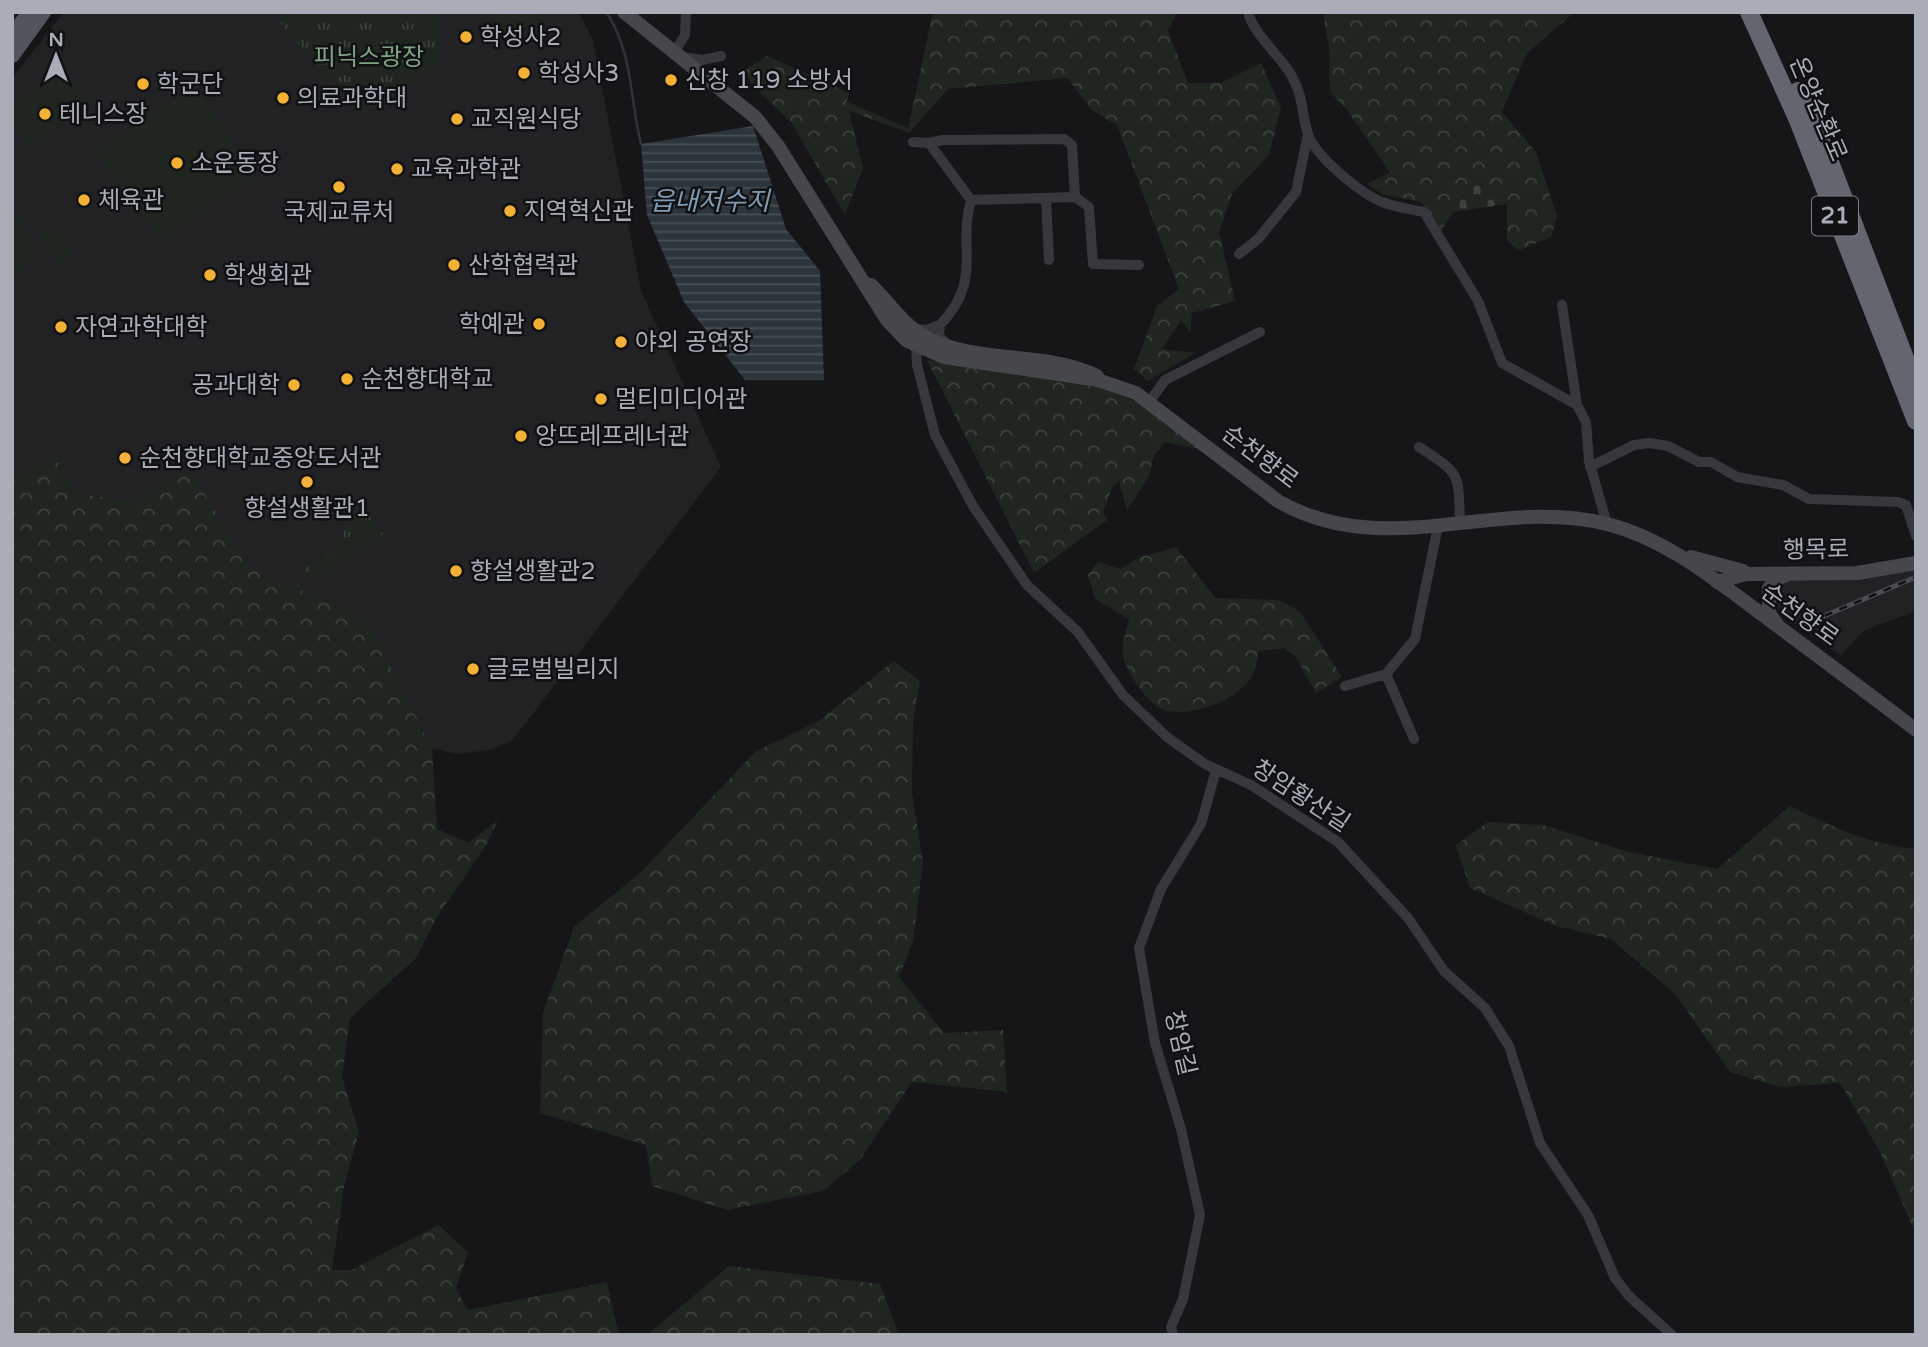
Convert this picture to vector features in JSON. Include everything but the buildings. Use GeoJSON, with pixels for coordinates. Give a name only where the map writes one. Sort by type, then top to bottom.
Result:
{"type":"FeatureCollection","features":[{"type":"Feature","properties":{"kind":"highway","name":"온양순환로"},"geometry":{"type":"LineString","coordinates":[[1749,12],[1797,118],[1916,421]]}},
{"type":"Feature","properties":{"kind":"highway","name":"온양순환로"},"geometry":{"type":"LineString","coordinates":[[1762,12],[1828,157],[1916,387]]}},
{"type":"Feature","properties":{"kind":"main road"},"geometry":{"type":"LineString","coordinates":[[12,36],[30,12]]}},
{"type":"Feature","properties":{"kind":"main road"},"geometry":{"type":"LineString","coordinates":[[12,55],[43,12]]}},
{"type":"Feature","properties":{"kind":"main road","name":"순천향로"},"geometry":{"type":"LineString","coordinates":[[624,12],[755,117],[778,146],[887,320],[916,347],[943,357],[1117,385],[1150,401],[1261,489],[1298,512],[1360,529],[1438,526],[1543,517],[1606,524],[1668,548],[1916,730]]}},
{"type":"Feature","properties":{"kind":"main road"},"geometry":{"type":"LineString","coordinates":[[853,267],[910,328],[954,348],[1070,364],[1117,385]]}},
{"type":"Feature","properties":{"kind":"main road"},"geometry":{"type":"LineString","coordinates":[[1668,548],[1729,569],[1765,574]]}},
{"type":"Feature","properties":{"kind":"main road","name":"행목로"},"geometry":{"type":"LineString","coordinates":[[1717,582],[1729,576],[1857,573],[1916,563]]}},
{"type":"Feature","properties":{"kind":"main road"},"geometry":{"type":"LineString","coordinates":[[1779,628],[1769,613],[1769,588],[1776,579],[1792,573]]}},
{"type":"Feature","properties":{"kind":"street"},"geometry":{"type":"LineString","coordinates":[[686,12],[685,35],[677,55],[702,60],[721,56]]}},
{"type":"Feature","properties":{"kind":"street"},"geometry":{"type":"LineString","coordinates":[[1248,12],[1257,32],[1278,53],[1302,94],[1308,134],[1316,150],[1343,175],[1381,201],[1423,212],[1478,301],[1502,363],[1577,405]]}},
{"type":"Feature","properties":{"kind":"street"},"geometry":{"type":"LineString","coordinates":[[1239,254],[1259,238],[1296,192],[1308,134]]}},
{"type":"Feature","properties":{"kind":"street"},"geometry":{"type":"LineString","coordinates":[[914,142],[929,143],[943,139],[1064,139],[1074,149],[1075,197]]}},
{"type":"Feature","properties":{"kind":"street"},"geometry":{"type":"LineString","coordinates":[[929,143],[971,200]]}},
{"type":"Feature","properties":{"kind":"street"},"geometry":{"type":"LineString","coordinates":[[971,200],[1075,197],[1089,207],[1093,264],[1139,265]]}},
{"type":"Feature","properties":{"kind":"street"},"geometry":{"type":"LineString","coordinates":[[1046,198],[1049,260]]}},
{"type":"Feature","properties":{"kind":"street"},"geometry":{"type":"LineString","coordinates":[[910,328],[926,330],[940,325],[960,297],[968,270],[967,215],[971,200]]}},
{"type":"Feature","properties":{"kind":"street"},"geometry":{"type":"LineString","coordinates":[[1562,305],[1577,405],[1586,422],[1590,467],[1606,524]]}},
{"type":"Feature","properties":{"kind":"street"},"geometry":{"type":"LineString","coordinates":[[940,325],[942,341],[954,348]]}},
{"type":"Feature","properties":{"kind":"street"},"geometry":{"type":"LineString","coordinates":[[1150,401],[1166,380],[1260,332]]}},
{"type":"Feature","properties":{"kind":"street","name":"창암황산길"},"geometry":{"type":"LineString","coordinates":[[916,347],[917,365],[935,435],[973,506],[1016,571],[1040,599],[1085,639],[1133,706],[1167,737],[1216,770],[1251,785],[1338,842],[1408,918],[1444,971],[1495,1020],[1509,1046],[1544,1152],[1588,1215],[1615,1278],[1629,1296],[1672,1335]]}},
{"type":"Feature","properties":{"kind":"street"},"geometry":{"type":"LineString","coordinates":[[1590,467],[1634,445],[1650,443],[1668,446],[1699,462],[1717,465],[1737,477],[1783,485],[1809,499],[1906,505],[1916,536]]}},
{"type":"Feature","properties":{"kind":"street"},"geometry":{"type":"LineString","coordinates":[[1419,447],[1452,469],[1457,477],[1460,523]]}},
{"type":"Feature","properties":{"kind":"street"},"geometry":{"type":"LineString","coordinates":[[1345,686],[1386,674],[1415,639],[1438,526]]}},
{"type":"Feature","properties":{"kind":"street"},"geometry":{"type":"LineString","coordinates":[[1386,674],[1414,739]]}},
{"type":"Feature","properties":{"kind":"street","name":"창암길"},"geometry":{"type":"LineString","coordinates":[[1173,1335],[1171,1328],[1183,1299],[1200,1215],[1181,1129],[1155,1042],[1139,948],[1161,889],[1200,824],[1216,770]]}},
{"type":"Feature","properties":{"kind":"shaded area","name":"순천향대학교"},"geometry":{"type":"Polygon","coordinates":[[[64,12],[579,12],[593,40],[641,291],[721,467],[512,741],[489,750],[457,754],[432,749],[380,645],[363,620],[260,575],[249,564],[12,646],[12,78],[64,12]]]}},
{"type":"Feature","properties":{"kind":"shaded area"},"geometry":{"type":"Polygon","coordinates":[[[1916,568],[1916,611],[1863,631],[1841,656],[1782,614],[1777,606],[1777,592],[1785,580],[1916,568]]]}},
{"type":"Feature","properties":{"kind":"green space","name":"피닉스광장"},"geometry":{"type":"Polygon","coordinates":[[[284,12],[438,12],[443,33],[441,62],[359,117],[279,21],[284,12]]]}},
{"type":"Feature","properties":{"kind":"green space"},"geometry":{"type":"Polygon","coordinates":[[[496,12],[540,12],[541,28],[497,30],[496,12]]]}},
{"type":"Feature","properties":{"kind":"green space"},"geometry":{"type":"Polygon","coordinates":[[[933,12],[1177,12],[1168,31],[1188,83],[1221,83],[1261,63],[1281,108],[1269,155],[1232,194],[1219,232],[1235,301],[1192,313],[1190,333],[1181,320],[1162,349],[1195,353],[1148,381],[1134,369],[1157,306],[1179,289],[1117,125],[1093,111],[1067,78],[948,89],[909,133],[849,111],[863,168],[845,215],[791,122],[754,87],[743,71],[767,56],[849,93],[847,102],[908,128],[933,12]]]}},
{"type":"Feature","properties":{"kind":"green space"},"geometry":{"type":"Polygon","coordinates":[[[1323,12],[1575,12],[1527,53],[1502,112],[1536,152],[1557,216],[1551,237],[1519,250],[1507,240],[1507,204],[1471,184],[1441,231],[1421,202],[1382,194],[1367,184],[1390,172],[1347,110],[1330,92],[1329,48],[1323,12]]]}},
{"type":"Feature","properties":{"kind":"green space","name":"테니스장"},"geometry":{"type":"Polygon","coordinates":[[[66,69],[91,105],[30,147],[12,121],[12,106],[66,69]]]}},
{"type":"Feature","properties":{"kind":"green space","name":"소운동장"},"geometry":{"type":"Polygon","coordinates":[[[194,85],[256,175],[159,241],[98,152],[194,85]]]}},
{"type":"Feature","properties":{"kind":"green space"},"geometry":{"type":"Polygon","coordinates":[[[1471,184],[1485,187],[1507,204],[1453,212],[1471,184]]]}},
{"type":"Feature","properties":{"kind":"green space"},"geometry":{"type":"Polygon","coordinates":[[[12,210],[26,227],[31,246],[26,265],[12,282],[12,210]]]}},
{"type":"Feature","properties":{"kind":"green space"},"geometry":{"type":"Polygon","coordinates":[[[53,225],[73,256],[60,265],[39,234],[53,225]]]}},
{"type":"Feature","properties":{"kind":"green space"},"geometry":{"type":"Polygon","coordinates":[[[927,360],[1107,389],[1148,407],[1200,449],[1164,442],[1154,456],[1148,478],[1127,510],[1119,481],[1112,488],[1103,512],[1107,520],[1034,573],[927,360]]]}},
{"type":"Feature","properties":{"kind":"green space"},"geometry":{"type":"Polygon","coordinates":[[[55,458],[78,494],[133,501],[189,470],[249,564],[260,575],[336,604],[363,620],[380,645],[432,749],[437,829],[468,843],[498,820],[485,847],[437,917],[416,958],[350,1018],[342,1077],[359,1132],[344,1187],[332,1270],[352,1270],[438,1225],[468,1252],[456,1288],[468,1310],[607,1282],[619,1335],[12,1335],[12,475],[55,458]]]}},
{"type":"Feature","properties":{"kind":"green space"},"geometry":{"type":"Polygon","coordinates":[[[360,503],[383,534],[317,578],[303,570],[337,545],[352,513],[360,503]]]}},
{"type":"Feature","properties":{"kind":"green space"},"geometry":{"type":"Polygon","coordinates":[[[1176,547],[1215,598],[1278,600],[1301,613],[1342,677],[1316,693],[1295,656],[1285,648],[1258,651],[1255,670],[1248,682],[1216,704],[1202,709],[1176,712],[1165,710],[1152,702],[1133,679],[1123,656],[1123,642],[1129,619],[1095,599],[1088,575],[1098,562],[1120,569],[1140,557],[1176,547]]]}},
{"type":"Feature","properties":{"kind":"green space"},"geometry":{"type":"Polygon","coordinates":[[[894,661],[920,681],[913,721],[912,793],[923,862],[913,941],[899,977],[944,1033],[1003,1030],[1007,1092],[912,1082],[860,1160],[823,1191],[727,1210],[652,1186],[646,1145],[540,1113],[543,1013],[574,927],[642,871],[755,752],[817,722],[894,661]]]}},
{"type":"Feature","properties":{"kind":"green space"},"geometry":{"type":"Polygon","coordinates":[[[1790,806],[1851,834],[1916,849],[1916,1234],[1880,1152],[1840,1083],[1780,1087],[1730,1072],[1675,994],[1611,939],[1556,926],[1470,888],[1456,845],[1488,822],[1543,825],[1629,852],[1717,869],[1790,806]]]}},
{"type":"Feature","properties":{"kind":"green space"},"geometry":{"type":"Polygon","coordinates":[[[729,1266],[880,1284],[899,1335],[647,1335],[729,1266]]]}},
{"type":"Feature","properties":{"kind":"water","name":"읍내저수지"},"geometry":{"type":"Polygon","coordinates":[[[753,126],[786,229],[820,271],[824,380],[745,380],[684,302],[647,215],[641,144],[753,126]]]}},
{"type":"Feature","properties":{"kind":"waterway"},"geometry":{"type":"LineString","coordinates":[[606,12],[615,27],[626,60],[641,144]]}},
{"type":"Feature","properties":{"kind":"railway"},"geometry":{"type":"LineString","coordinates":[[1810,622],[1916,577]]}},
{"type":"Feature","properties":{"kind":"place","name":"학성사2"},"geometry":{"type":"Point","coordinates":[466,37]}},
{"type":"Feature","properties":{"kind":"place","name":"학성사3"},"geometry":{"type":"Point","coordinates":[524,73]}},
{"type":"Feature","properties":{"kind":"place","name":"신창 119 소방서"},"geometry":{"type":"Point","coordinates":[671,80]}},
{"type":"Feature","properties":{"kind":"place","name":"학군단"},"geometry":{"type":"Point","coordinates":[143,84]}},
{"type":"Feature","properties":{"kind":"place","name":"의료과학대"},"geometry":{"type":"Point","coordinates":[283,98]}},
{"type":"Feature","properties":{"kind":"place","name":"테니스장"},"geometry":{"type":"Point","coordinates":[45,114]}},
{"type":"Feature","properties":{"kind":"place","name":"교직원식당"},"geometry":{"type":"Point","coordinates":[457,119]}},
{"type":"Feature","properties":{"kind":"place","name":"소운동장"},"geometry":{"type":"Point","coordinates":[177,163]}},
{"type":"Feature","properties":{"kind":"place","name":"교육과학관"},"geometry":{"type":"Point","coordinates":[397,169]}},
{"type":"Feature","properties":{"kind":"place","name":"국제교류처"},"geometry":{"type":"Point","coordinates":[339,187]}},
{"type":"Feature","properties":{"kind":"place","name":"체육관"},"geometry":{"type":"Point","coordinates":[84,200]}},
{"type":"Feature","properties":{"kind":"place","name":"지역혁신관"},"geometry":{"type":"Point","coordinates":[510,211]}},
{"type":"Feature","properties":{"kind":"place","name":"산학협력관"},"geometry":{"type":"Point","coordinates":[454,265]}},
{"type":"Feature","properties":{"kind":"place","name":"학생회관"},"geometry":{"type":"Point","coordinates":[210,275]}},
{"type":"Feature","properties":{"kind":"place","name":"학예관"},"geometry":{"type":"Point","coordinates":[539,324]}},
{"type":"Feature","properties":{"kind":"place","name":"자연과학대학"},"geometry":{"type":"Point","coordinates":[61,327]}},
{"type":"Feature","properties":{"kind":"place","name":"야외 공연장"},"geometry":{"type":"Point","coordinates":[621,342]}},
{"type":"Feature","properties":{"kind":"place","name":"순천향대학교"},"geometry":{"type":"Point","coordinates":[347,379]}},
{"type":"Feature","properties":{"kind":"place","name":"공과대학"},"geometry":{"type":"Point","coordinates":[294,385]}},
{"type":"Feature","properties":{"kind":"place","name":"멀티미디어관"},"geometry":{"type":"Point","coordinates":[601,399]}},
{"type":"Feature","properties":{"kind":"place","name":"앙뜨레프레너관"},"geometry":{"type":"Point","coordinates":[521,436]}},
{"type":"Feature","properties":{"kind":"place","name":"순천향대학교중앙도서관"},"geometry":{"type":"Point","coordinates":[125,458]}},
{"type":"Feature","properties":{"kind":"place","name":"향설생활관1"},"geometry":{"type":"Point","coordinates":[307,482]}},
{"type":"Feature","properties":{"kind":"place","name":"향설생활관2"},"geometry":{"type":"Point","coordinates":[456,571]}},
{"type":"Feature","properties":{"kind":"place","name":"글로벌빌리지"},"geometry":{"type":"Point","coordinates":[473,669]}}]}
